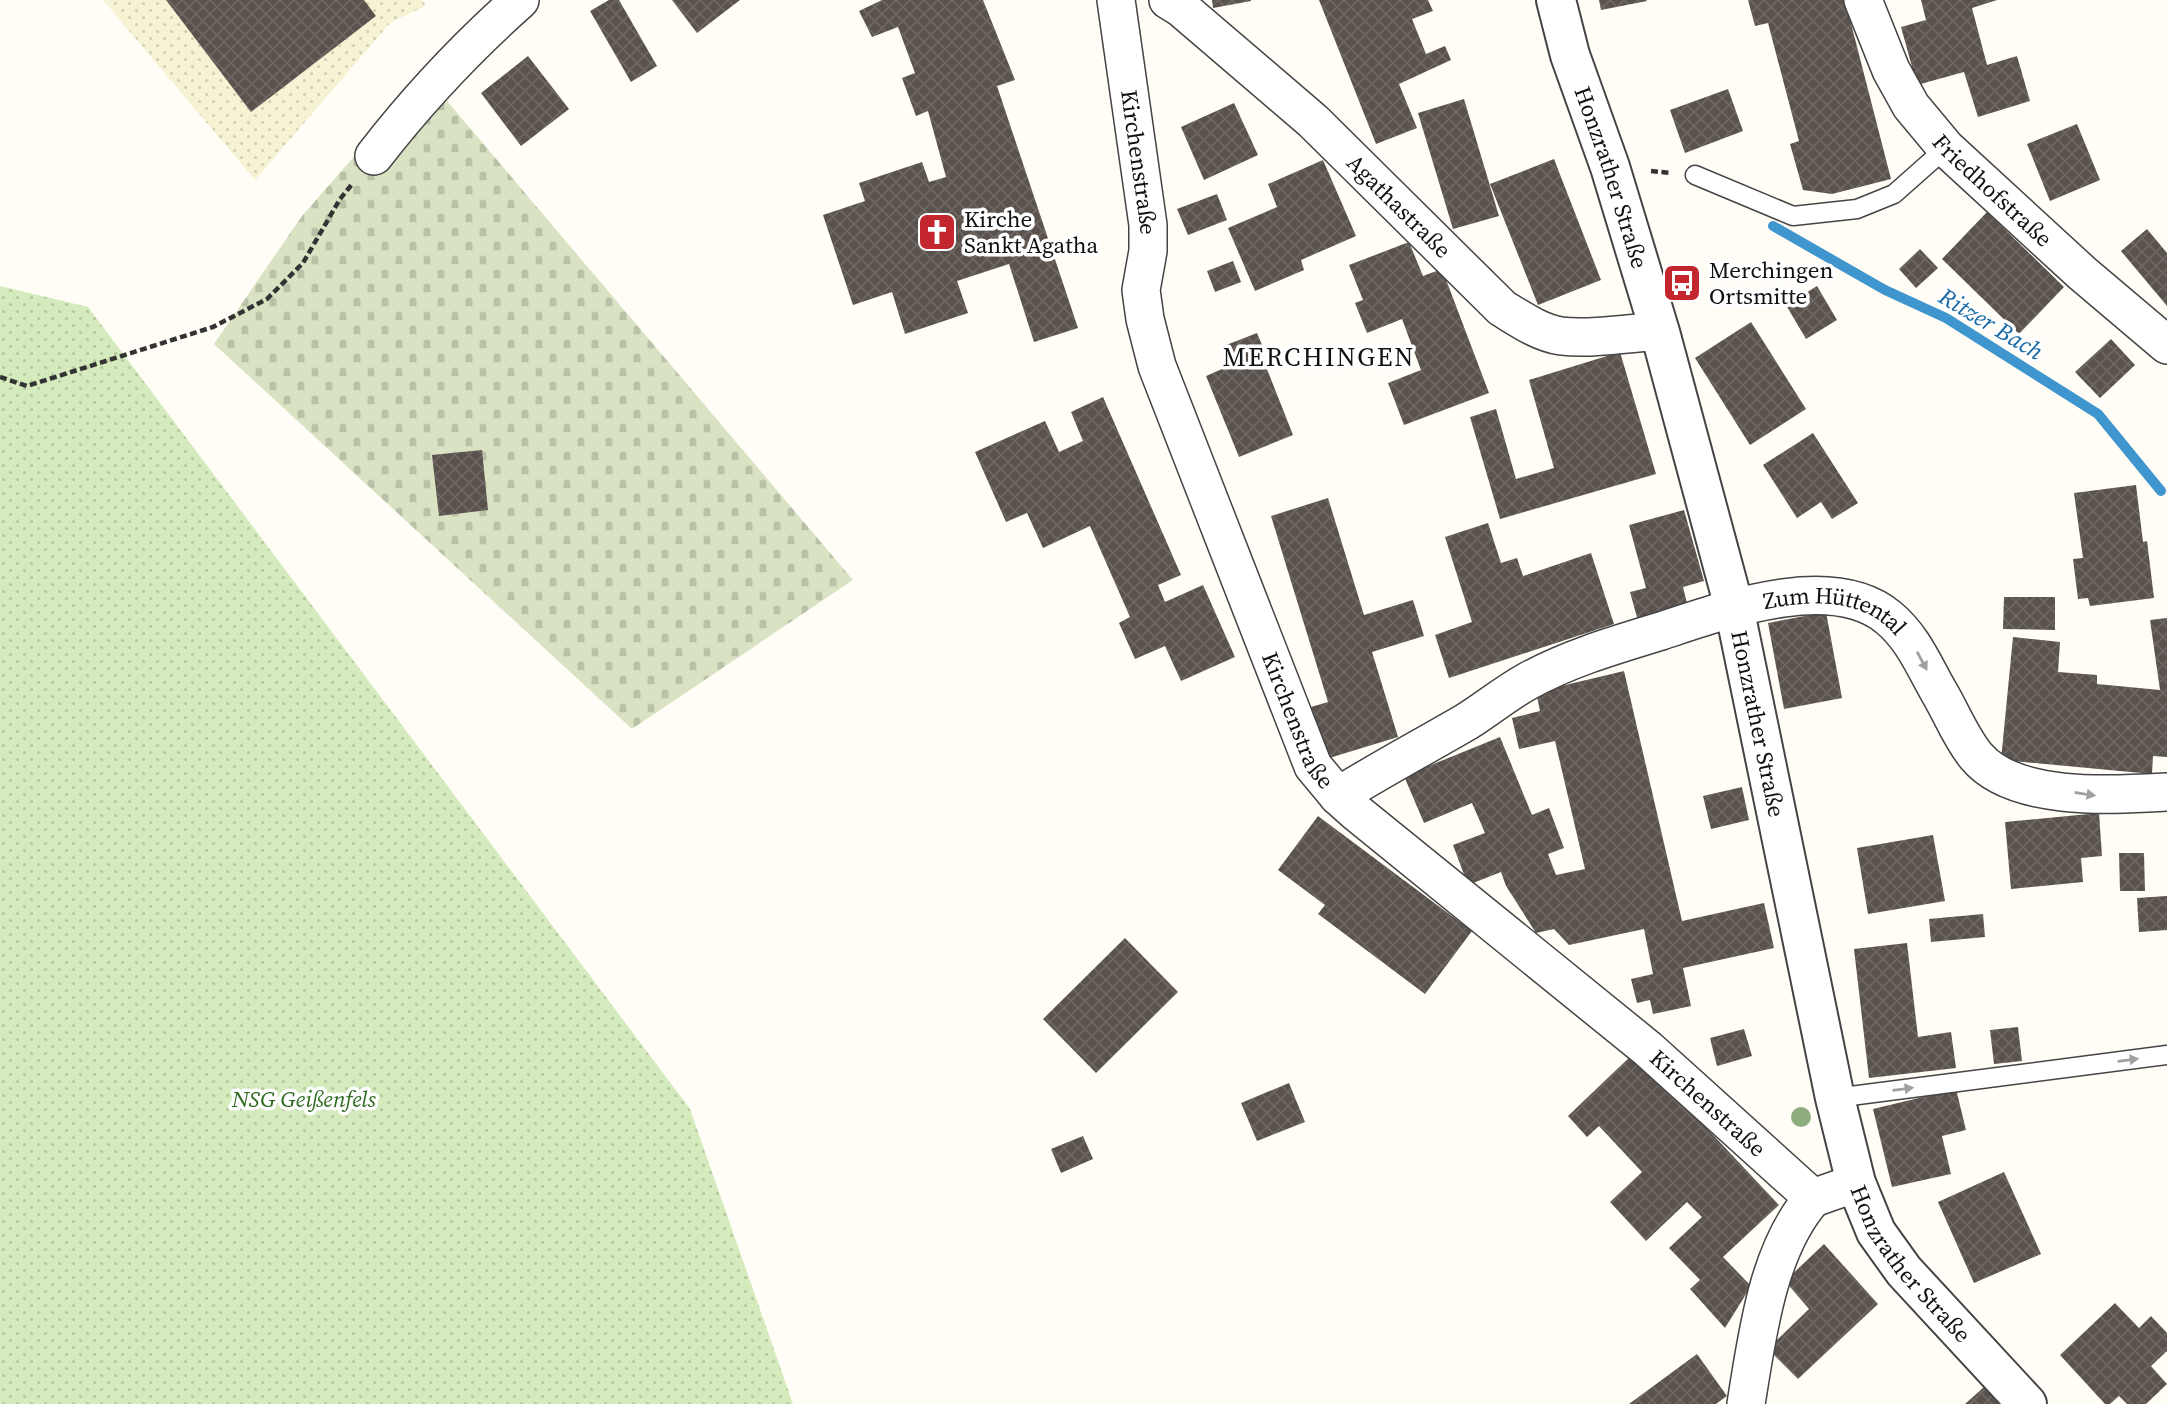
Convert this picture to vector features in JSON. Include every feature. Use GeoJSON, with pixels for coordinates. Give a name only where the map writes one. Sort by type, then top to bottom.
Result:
{"type":"FeatureCollection","features":[{"type":"Feature","properties":{"kind":"street"},"geometry":{"type":"LineString","coordinates":[[373,156],[412,106],[448,67],[519,0]]}},
{"type":"Feature","properties":{"kind":"street","name":"Kirchenstraße"},"geometry":{"type":"LineString","coordinates":[[1116,0],[1148,225],[1148,251],[1141,290],[1157,366],[1313,766],[1338,796],[1648,1049],[1813,1198]]}},
{"type":"Feature","properties":{"kind":"street","name":"Agathastraße"},"geometry":{"type":"LineString","coordinates":[[1168,0],[1181,8],[1313,121],[1502,308],[1534,327],[1559,335],[1660,332]]}},
{"type":"Feature","properties":{"kind":"street","name":"Honzrather Straße"},"geometry":{"type":"LineString","coordinates":[[1556,0],[1570,55],[1610,167],[1660,332],[1734,607],[1835,1098],[1856,1183],[1876,1232],[1904,1271],[2027,1404]]}},
{"type":"Feature","properties":{"kind":"street","name":"Friedhofstraße"},"geometry":{"type":"LineString","coordinates":[[1863,0],[1891,70],[1911,106],[1946,148],[2082,273],[2167,345]]}},
{"type":"Feature","properties":{"kind":"street","name":"Zum Hüttental"},"geometry":{"type":"LineString","coordinates":[[1338,796],[1539,676],[1584,655],[1734,607],[1817,596],[1857,601],[1888,617],[1913,645],[1976,756],[1995,773],[2018,784],[2097,796],[2167,792]]}},
{"type":"Feature","properties":{"kind":"street"},"geometry":{"type":"LineString","coordinates":[[1746,1404],[1762,1306],[1797,1216],[1813,1198],[1856,1183]]}},
{"type":"Feature","properties":{"kind":"lane"},"geometry":{"type":"LineString","coordinates":[[1695,175],[1793,216],[1857,209],[1894,194],[1946,148]]}},
{"type":"Feature","properties":{"kind":"lane"},"geometry":{"type":"LineString","coordinates":[[1835,1098],[2167,1055]]}},
{"type":"Feature","properties":{"kind":"path"},"geometry":{"type":"LineString","coordinates":[[0,377],[27,386],[212,327],[267,299],[303,263],[340,200],[373,156]]}},
{"type":"Feature","properties":{"kind":"shaded area"},"geometry":{"type":"Polygon","coordinates":[[[103,0],[422,0],[426,6],[391,22],[255,180],[103,0]]]}},
{"type":"Feature","properties":{"kind":"green space"},"geometry":{"type":"Polygon","coordinates":[[[425,75],[853,580],[632,729],[214,344],[302,216],[425,75]]]}},
{"type":"Feature","properties":{"kind":"green space","name":"NSG Geißenfels"},"geometry":{"type":"Polygon","coordinates":[[[0,286],[88,307],[690,1109],[793,1404],[0,1404],[0,286]]]}},
{"type":"Feature","properties":{"kind":"building"},"geometry":{"type":"Polygon","coordinates":[[[166,0],[364,0],[376,16],[251,112],[166,0]]]}},
{"type":"Feature","properties":{"kind":"building"},"geometry":{"type":"Polygon","coordinates":[[[609,0],[619,0],[657,66],[631,82],[590,11],[609,0]]]}},
{"type":"Feature","properties":{"kind":"building"},"geometry":{"type":"Polygon","coordinates":[[[672,0],[740,0],[697,33],[672,0]]]}},
{"type":"Feature","properties":{"kind":"building"},"geometry":{"type":"Polygon","coordinates":[[[882,0],[983,0],[1015,80],[997,86],[1078,328],[1034,342],[1009,264],[957,281],[968,313],[905,334],[892,292],[853,305],[823,215],[865,201],[859,183],[922,162],[929,182],[946,177],[928,111],[916,116],[902,78],[915,73],[898,27],[872,37],[859,11],[882,0]]]}},
{"type":"Feature","properties":{"kind":"building"},"geometry":{"type":"Polygon","coordinates":[[[1212,0],[1251,0],[1251,1],[1213,8],[1212,0]]]}},
{"type":"Feature","properties":{"kind":"building"},"geometry":{"type":"Polygon","coordinates":[[[1319,0],[1428,0],[1433,11],[1412,19],[1426,54],[1445,46],[1451,60],[1399,84],[1417,128],[1376,144],[1319,0]]]}},
{"type":"Feature","properties":{"kind":"building"},"geometry":{"type":"Polygon","coordinates":[[[1599,0],[1646,0],[1647,1],[1601,10],[1599,0]]]}},
{"type":"Feature","properties":{"kind":"building"},"geometry":{"type":"Polygon","coordinates":[[[1748,0],[1845,0],[1891,179],[1832,194],[1803,190],[1790,144],[1799,141],[1768,23],[1755,26],[1748,0]]]}},
{"type":"Feature","properties":{"kind":"building"},"geometry":{"type":"Polygon","coordinates":[[[1921,0],[1997,0],[1972,8],[1987,65],[2017,56],[2030,101],[1978,117],[1964,72],[1917,85],[1901,27],[1926,20],[1921,0]]]}},
{"type":"Feature","properties":{"kind":"building"},"geometry":{"type":"Polygon","coordinates":[[[528,56],[569,109],[521,146],[481,93],[528,56]]]}},
{"type":"Feature","properties":{"kind":"building"},"geometry":{"type":"Polygon","coordinates":[[[1728,89],[1743,131],[1685,153],[1670,110],[1728,89]]]}},
{"type":"Feature","properties":{"kind":"building"},"geometry":{"type":"Polygon","coordinates":[[[1464,99],[1499,216],[1453,229],[1418,113],[1464,99]]]}},
{"type":"Feature","properties":{"kind":"building"},"geometry":{"type":"Polygon","coordinates":[[[1234,103],[1258,155],[1204,180],[1181,127],[1234,103]]]}},
{"type":"Feature","properties":{"kind":"building"},"geometry":{"type":"Polygon","coordinates":[[[2077,124],[2100,180],[2050,201],[2027,144],[2077,124]]]}},
{"type":"Feature","properties":{"kind":"building"},"geometry":{"type":"Polygon","coordinates":[[[1554,159],[1601,280],[1538,305],[1490,184],[1554,159]]]}},
{"type":"Feature","properties":{"kind":"building"},"geometry":{"type":"Polygon","coordinates":[[[1323,160],[1356,236],[1301,260],[1304,270],[1255,291],[1228,228],[1277,207],[1268,184],[1323,160]]]}},
{"type":"Feature","properties":{"kind":"building"},"geometry":{"type":"Polygon","coordinates":[[[1217,194],[1227,220],[1188,235],[1177,209],[1217,194]]]}},
{"type":"Feature","properties":{"kind":"building"},"geometry":{"type":"Polygon","coordinates":[[[1987,212],[2064,287],[2019,334],[1942,259],[1987,212]]]}},
{"type":"Feature","properties":{"kind":"building"},"geometry":{"type":"Polygon","coordinates":[[[2147,229],[2167,253],[2167,306],[2121,251],[2147,229]]]}},
{"type":"Feature","properties":{"kind":"building"},"geometry":{"type":"Polygon","coordinates":[[[1409,242],[1423,276],[1442,269],[1489,393],[1404,425],[1388,383],[1421,370],[1402,319],[1367,333],[1355,303],[1363,300],[1349,265],[1409,242]]]}},
{"type":"Feature","properties":{"kind":"building"},"geometry":{"type":"Polygon","coordinates":[[[1920,249],[1938,268],[1916,288],[1899,269],[1920,249]]]}},
{"type":"Feature","properties":{"kind":"building"},"geometry":{"type":"Polygon","coordinates":[[[1233,261],[1241,282],[1215,292],[1207,271],[1233,261]]]}},
{"type":"Feature","properties":{"kind":"building"},"geometry":{"type":"Polygon","coordinates":[[[1817,286],[1837,320],[1806,339],[1786,305],[1817,286]]]}},
{"type":"Feature","properties":{"kind":"building"},"geometry":{"type":"Polygon","coordinates":[[[1751,322],[1806,409],[1750,445],[1695,358],[1751,322]]]}},
{"type":"Feature","properties":{"kind":"building"},"geometry":{"type":"Polygon","coordinates":[[[1257,333],[1265,352],[1261,354],[1293,435],[1239,457],[1206,376],[1229,366],[1221,347],[1257,333]]]}},
{"type":"Feature","properties":{"kind":"building"},"geometry":{"type":"Polygon","coordinates":[[[2111,339],[2135,365],[2100,398],[2075,372],[2111,339]]]}},
{"type":"Feature","properties":{"kind":"building"},"geometry":{"type":"Polygon","coordinates":[[[1620,352],[1656,474],[1500,519],[1470,417],[1496,409],[1516,479],[1554,468],[1529,380],[1620,352]]]}},
{"type":"Feature","properties":{"kind":"building"},"geometry":{"type":"Polygon","coordinates":[[[1103,397],[1181,575],[1158,585],[1165,602],[1203,585],[1235,657],[1181,681],[1165,646],[1135,659],[1119,623],[1130,617],[1090,526],[1043,548],[1027,513],[1006,522],[975,452],[1045,421],[1059,452],[1083,441],[1071,412],[1103,397]]]}},
{"type":"Feature","properties":{"kind":"building"},"geometry":{"type":"Polygon","coordinates":[[[1813,433],[1858,503],[1832,519],[1821,502],[1797,518],[1763,465],[1813,433]]]}},
{"type":"Feature","properties":{"kind":"building"},"geometry":{"type":"Polygon","coordinates":[[[482,450],[488,510],[439,516],[432,455],[482,450]]]}},
{"type":"Feature","properties":{"kind":"building"},"geometry":{"type":"Polygon","coordinates":[[[2136,485],[2154,598],[2090,606],[2088,598],[2078,599],[2073,559],[2083,558],[2074,493],[2136,485]]]}},
{"type":"Feature","properties":{"kind":"building"},"geometry":{"type":"Polygon","coordinates":[[[1328,498],[1364,615],[1413,600],[1424,636],[1372,652],[1398,737],[1326,759],[1311,707],[1328,702],[1271,516],[1328,498]]]}},
{"type":"Feature","properties":{"kind":"building"},"geometry":{"type":"Polygon","coordinates":[[[1684,510],[1704,581],[1683,587],[1688,607],[1638,621],[1630,592],[1646,588],[1629,525],[1684,510]]]}},
{"type":"Feature","properties":{"kind":"building"},"geometry":{"type":"Polygon","coordinates":[[[1488,523],[1501,563],[1517,558],[1523,576],[1591,553],[1614,624],[1449,678],[1435,635],[1472,622],[1445,537],[1488,523]]]}},
{"type":"Feature","properties":{"kind":"building"},"geometry":{"type":"Polygon","coordinates":[[[2004,597],[2055,597],[2055,630],[2003,629],[2004,597]]]}},
{"type":"Feature","properties":{"kind":"building"},"geometry":{"type":"Polygon","coordinates":[[[1826,612],[1842,698],[1784,709],[1768,623],[1826,612]]]}},
{"type":"Feature","properties":{"kind":"building"},"geometry":{"type":"Polygon","coordinates":[[[2167,618],[2167,757],[2153,756],[2152,774],[2001,760],[2013,637],[2060,642],[2058,672],[2097,675],[2097,684],[2160,690],[2150,620],[2167,618]]]}},
{"type":"Feature","properties":{"kind":"building"},"geometry":{"type":"Polygon","coordinates":[[[1624,671],[1682,921],[1764,903],[1774,948],[1683,968],[1691,1006],[1653,1014],[1650,1000],[1637,1003],[1631,979],[1653,974],[1644,929],[1569,945],[1554,929],[1536,933],[1506,886],[1501,872],[1468,885],[1453,845],[1485,833],[1472,803],[1424,823],[1404,776],[1500,737],[1532,815],[1549,808],[1564,848],[1548,854],[1556,875],[1585,869],[1555,741],[1519,749],[1512,718],[1540,711],[1536,692],[1624,671]]]}},
{"type":"Feature","properties":{"kind":"building"},"geometry":{"type":"Polygon","coordinates":[[[1742,787],[1749,820],[1711,829],[1703,796],[1742,787]]]}},
{"type":"Feature","properties":{"kind":"building"},"geometry":{"type":"Polygon","coordinates":[[[2099,813],[2102,856],[2081,858],[2083,882],[2011,889],[2005,822],[2099,813]]]}},
{"type":"Feature","properties":{"kind":"building"},"geometry":{"type":"Polygon","coordinates":[[[1318,816],[1472,931],[1425,994],[1318,914],[1325,905],[1278,870],[1318,816]]]}},
{"type":"Feature","properties":{"kind":"building"},"geometry":{"type":"Polygon","coordinates":[[[1933,835],[1945,901],[1868,914],[1857,848],[1933,835]]]}},
{"type":"Feature","properties":{"kind":"building"},"geometry":{"type":"Polygon","coordinates":[[[2119,853],[2144,853],[2145,891],[2120,891],[2119,853]]]}},
{"type":"Feature","properties":{"kind":"building"},"geometry":{"type":"Polygon","coordinates":[[[2167,896],[2167,930],[2139,932],[2137,898],[2167,896]]]}},
{"type":"Feature","properties":{"kind":"building"},"geometry":{"type":"Polygon","coordinates":[[[1983,914],[1985,937],[1931,942],[1929,919],[1983,914]]]}},
{"type":"Feature","properties":{"kind":"building"},"geometry":{"type":"Polygon","coordinates":[[[1125,938],[1178,992],[1096,1073],[1043,1019],[1125,938]]]}},
{"type":"Feature","properties":{"kind":"building"},"geometry":{"type":"Polygon","coordinates":[[[1907,943],[1918,1037],[1951,1032],[1956,1068],[1869,1078],[1854,949],[1907,943]]]}},
{"type":"Feature","properties":{"kind":"building"},"geometry":{"type":"Polygon","coordinates":[[[2018,1027],[2022,1061],[1994,1064],[1990,1030],[2018,1027]]]}},
{"type":"Feature","properties":{"kind":"building"},"geometry":{"type":"Polygon","coordinates":[[[1744,1029],[1752,1056],[1717,1066],[1710,1038],[1744,1029]]]}},
{"type":"Feature","properties":{"kind":"building"},"geometry":{"type":"Polygon","coordinates":[[[1635,1052],[1779,1205],[1723,1257],[1751,1286],[1725,1328],[1690,1289],[1700,1280],[1669,1248],[1702,1217],[1687,1202],[1646,1241],[1610,1202],[1642,1172],[1599,1126],[1587,1137],[1568,1116],[1635,1052]]]}},
{"type":"Feature","properties":{"kind":"building"},"geometry":{"type":"Polygon","coordinates":[[[1289,1083],[1305,1122],[1257,1141],[1241,1103],[1289,1083]]]}},
{"type":"Feature","properties":{"kind":"building"},"geometry":{"type":"Polygon","coordinates":[[[1956,1089],[1966,1130],[1942,1136],[1951,1174],[1892,1187],[1873,1109],[1956,1089]]]}},
{"type":"Feature","properties":{"kind":"building"},"geometry":{"type":"Polygon","coordinates":[[[1083,1136],[1093,1159],[1061,1173],[1051,1149],[1083,1136]]]}},
{"type":"Feature","properties":{"kind":"building"},"geometry":{"type":"Polygon","coordinates":[[[2004,1172],[2041,1254],[1974,1283],[1938,1202],[2004,1172]]]}},
{"type":"Feature","properties":{"kind":"building"},"geometry":{"type":"Polygon","coordinates":[[[1824,1244],[1878,1304],[1798,1379],[1772,1353],[1776,1341],[1809,1309],[1785,1281],[1824,1244]]]}},
{"type":"Feature","properties":{"kind":"building"},"geometry":{"type":"Polygon","coordinates":[[[2115,1303],[2139,1328],[2151,1316],[2167,1333],[2167,1351],[2151,1366],[2167,1384],[2146,1404],[2127,1404],[2119,1396],[2110,1404],[2105,1404],[2060,1355],[2115,1303]]]}},
{"type":"Feature","properties":{"kind":"building"},"geometry":{"type":"Polygon","coordinates":[[[1697,1354],[1727,1396],[1716,1404],[1629,1404],[1697,1354]]]}},
{"type":"Feature","properties":{"kind":"building"},"geometry":{"type":"Polygon","coordinates":[[[1984,1387],[1999,1404],[1965,1404],[1984,1387]]]}},
{"type":"Feature","properties":{"kind":"waterway","name":"Ritzer Bach"},"geometry":{"type":"LineString","coordinates":[[1773,226],[1885,290],[1946,318],[2098,414],[2161,491]]}},
{"type":"Feature","properties":{"kind":"place","name":"Kirche Sankt Agatha"},"geometry":{"type":"Point","coordinates":[937,232]}},
{"type":"Feature","properties":{"kind":"place","name":"Merchingen Ortsmitte"},"geometry":{"type":"Point","coordinates":[1682,283]}},
{"type":"Feature","properties":{"kind":"district","name":"MERCHINGEN"},"geometry":{"type":"Point","coordinates":[1319,357]}}]}
